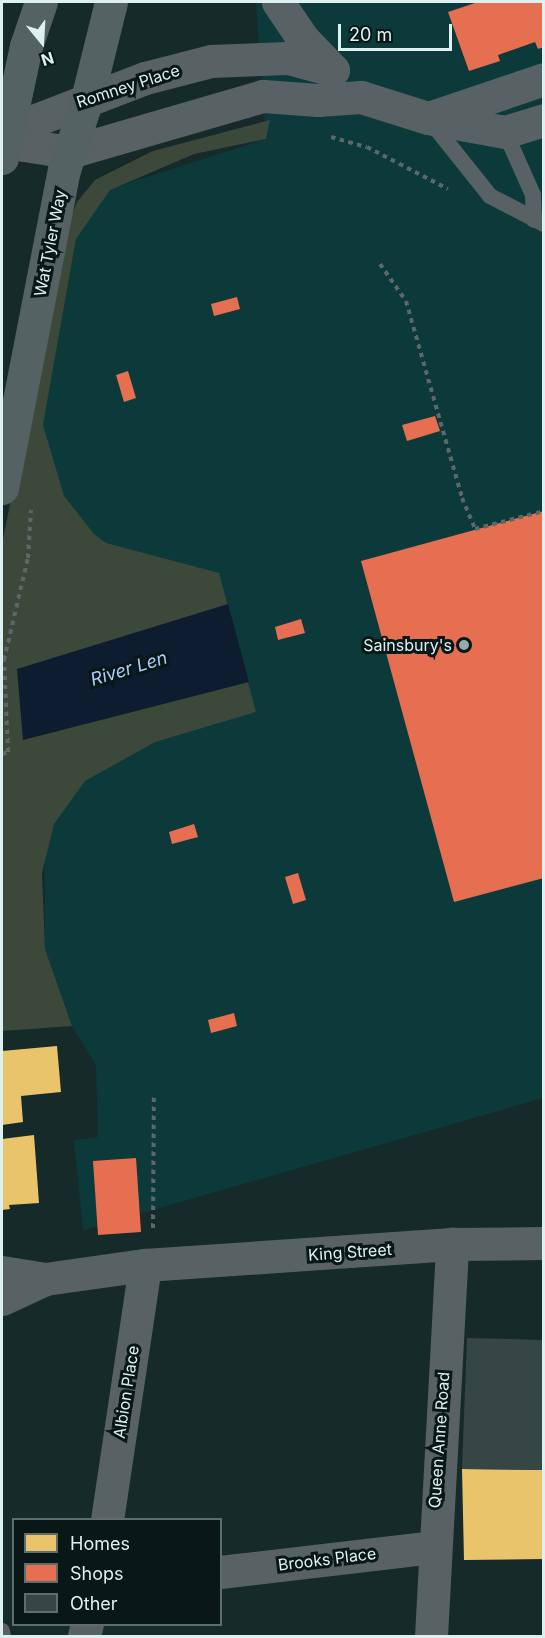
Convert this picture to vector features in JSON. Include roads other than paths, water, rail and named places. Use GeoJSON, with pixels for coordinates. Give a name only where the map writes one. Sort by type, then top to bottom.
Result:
{"type":"FeatureCollection","features":[{"type":"Feature","properties":{"kind":"highway"},"geometry":{"type":"LineString","coordinates":[[4,144],[26,46],[41,2]]}},
{"type":"Feature","properties":{"kind":"highway","name":"Wat Tyler Way"},"geometry":{"type":"LineString","coordinates":[[2,488],[67,161],[87,99],[111,2]]}},
{"type":"Feature","properties":{"kind":"street"},"geometry":{"type":"LineString","coordinates":[[278,2],[303,39],[333,70]]}},
{"type":"Feature","properties":{"kind":"street","name":"Romney Place"},"geometry":{"type":"LineString","coordinates":[[4,144],[87,99],[145,78],[211,61],[288,58],[333,70],[361,97]]}},
{"type":"Feature","properties":{"kind":"street"},"geometry":{"type":"LineString","coordinates":[[428,118],[543,79]]}},
{"type":"Feature","properties":{"kind":"street","name":"Romney Place"},"geometry":{"type":"LineString","coordinates":[[4,144],[24,145],[67,161],[221,106],[263,96],[318,100],[361,97],[428,118],[505,132],[543,120]]}},
{"type":"Feature","properties":{"kind":"street","name":"King Street"},"geometry":{"type":"LineString","coordinates":[[45,1279],[151,1265],[452,1244],[543,1243]]}},
{"type":"Feature","properties":{"kind":"street","name":"Queen Anne Road"},"geometry":{"type":"LineString","coordinates":[[431,1636],[433,1547],[452,1244]]}},
{"type":"Feature","properties":{"kind":"street","name":"Albion Place"},"geometry":{"type":"LineString","coordinates":[[106,1518],[151,1265]]}},
{"type":"Feature","properties":{"kind":"street"},"geometry":{"type":"LineString","coordinates":[[2,1272],[45,1279]]}},
{"type":"Feature","properties":{"kind":"street"},"geometry":{"type":"LineString","coordinates":[[2,1299],[45,1279]]}},
{"type":"Feature","properties":{"kind":"street","name":"Brooks Place"},"geometry":{"type":"LineString","coordinates":[[222,1572],[433,1547]]}},
{"type":"Feature","properties":{"kind":"lane"},"geometry":{"type":"LineString","coordinates":[[428,118],[490,196],[539,222],[538,189],[505,132]]}},
{"type":"Feature","properties":{"kind":"lane"},"geometry":{"type":"LineString","coordinates":[[2,1631],[3,1636]]}},
{"type":"Feature","properties":{"kind":"water","name":"River Len"},"geometry":{"type":"Polygon","coordinates":[[[228,604],[249,682],[23,740],[17,669],[228,604]]]}},
{"type":"Feature","properties":{"kind":"place","name":"Sainsbury's"},"geometry":{"type":"Point","coordinates":[464,645]}}]}
